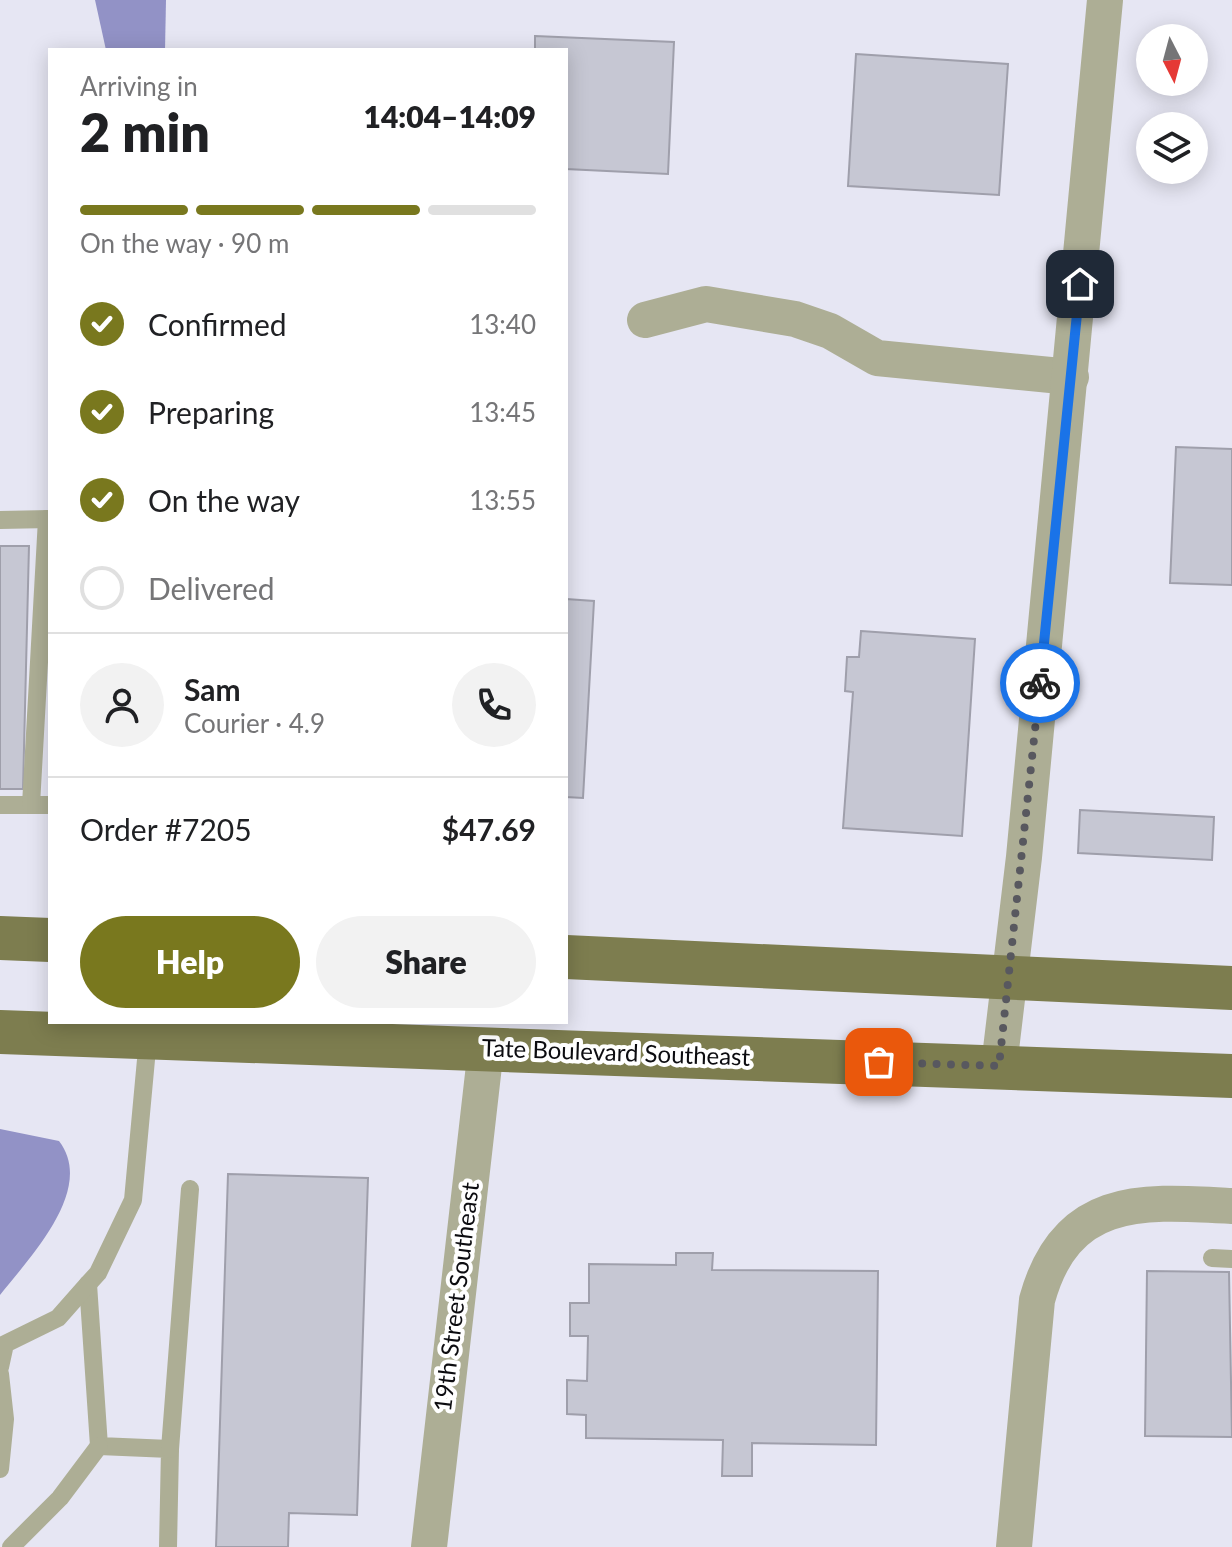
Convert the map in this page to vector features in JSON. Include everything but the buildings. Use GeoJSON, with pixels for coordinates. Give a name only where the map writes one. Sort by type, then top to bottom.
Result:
{"type":"FeatureCollection","features":[{"type":"Feature","properties":{"kind":"main road"},"geometry":{"type":"LineString","coordinates":[[0,938],[48,940]]}},
{"type":"Feature","properties":{"kind":"main road"},"geometry":{"type":"LineString","coordinates":[[568,957],[1232,988]]}},
{"type":"Feature","properties":{"kind":"main road","name":"Tate Boulevard Southeast"},"geometry":{"type":"LineString","coordinates":[[0,1032],[1232,1076]]}},
{"type":"Feature","properties":{"kind":"street"},"geometry":{"type":"LineString","coordinates":[[999,1066],[1024,857],[1105,0]]}},
{"type":"Feature","properties":{"kind":"street"},"geometry":{"type":"LineString","coordinates":[[645,320],[706,304],[795,319],[830,331],[877,358],[1071,377]]}},
{"type":"Feature","properties":{"kind":"street","name":"19th Street Southeast"},"geometry":{"type":"LineString","coordinates":[[429,1547],[486,1048]]}},
{"type":"Feature","properties":{"kind":"street"},"geometry":{"type":"LineString","coordinates":[[1014,1547],[1037,1300],[1050,1265],[1072,1236],[1103,1214],[1120,1208],[1157,1202],[1232,1206]]}},
{"type":"Feature","properties":{"kind":"lane"},"geometry":{"type":"LineString","coordinates":[[0,520],[48,519]]}},
{"type":"Feature","properties":{"kind":"lane"},"geometry":{"type":"LineString","coordinates":[[0,805],[41,805],[48,555]]}},
{"type":"Feature","properties":{"kind":"lane"},"geometry":{"type":"LineString","coordinates":[[0,1367],[2,1344],[58,1318],[98,1273],[133,1200],[141,1146],[148,1038]]}},
{"type":"Feature","properties":{"kind":"lane"},"geometry":{"type":"LineString","coordinates":[[168,1547],[170,1449],[190,1189]]}},
{"type":"Feature","properties":{"kind":"lane"},"geometry":{"type":"LineString","coordinates":[[1212,1258],[1232,1259]]}},
{"type":"Feature","properties":{"kind":"lane"},"geometry":{"type":"LineString","coordinates":[[11,1547],[60,1498],[99,1446],[88,1284]]}},
{"type":"Feature","properties":{"kind":"lane"},"geometry":{"type":"LineString","coordinates":[[0,1374],[5,1419],[0,1469]]}},
{"type":"Feature","properties":{"kind":"lane"},"geometry":{"type":"LineString","coordinates":[[99,1446],[170,1449]]}},
{"type":"Feature","properties":{"kind":"water"},"geometry":{"type":"Polygon","coordinates":[[[95,0],[166,0],[165,48],[106,48],[95,0]]]}},
{"type":"Feature","properties":{"kind":"water"},"geometry":{"type":"Polygon","coordinates":[[[0,1129],[59,1141],[68,1160],[70,1180],[55,1222],[0,1295],[0,1129]]]}},
{"type":"Feature","properties":{"kind":"way so far"},"geometry":{"type":"LineString","coordinates":[[879,1062],[999,1066],[1024,857],[1040,683]]}},
{"type":"Feature","properties":{"kind":"route"},"geometry":{"type":"LineString","coordinates":[[1040,683],[1080,284]]}}]}
